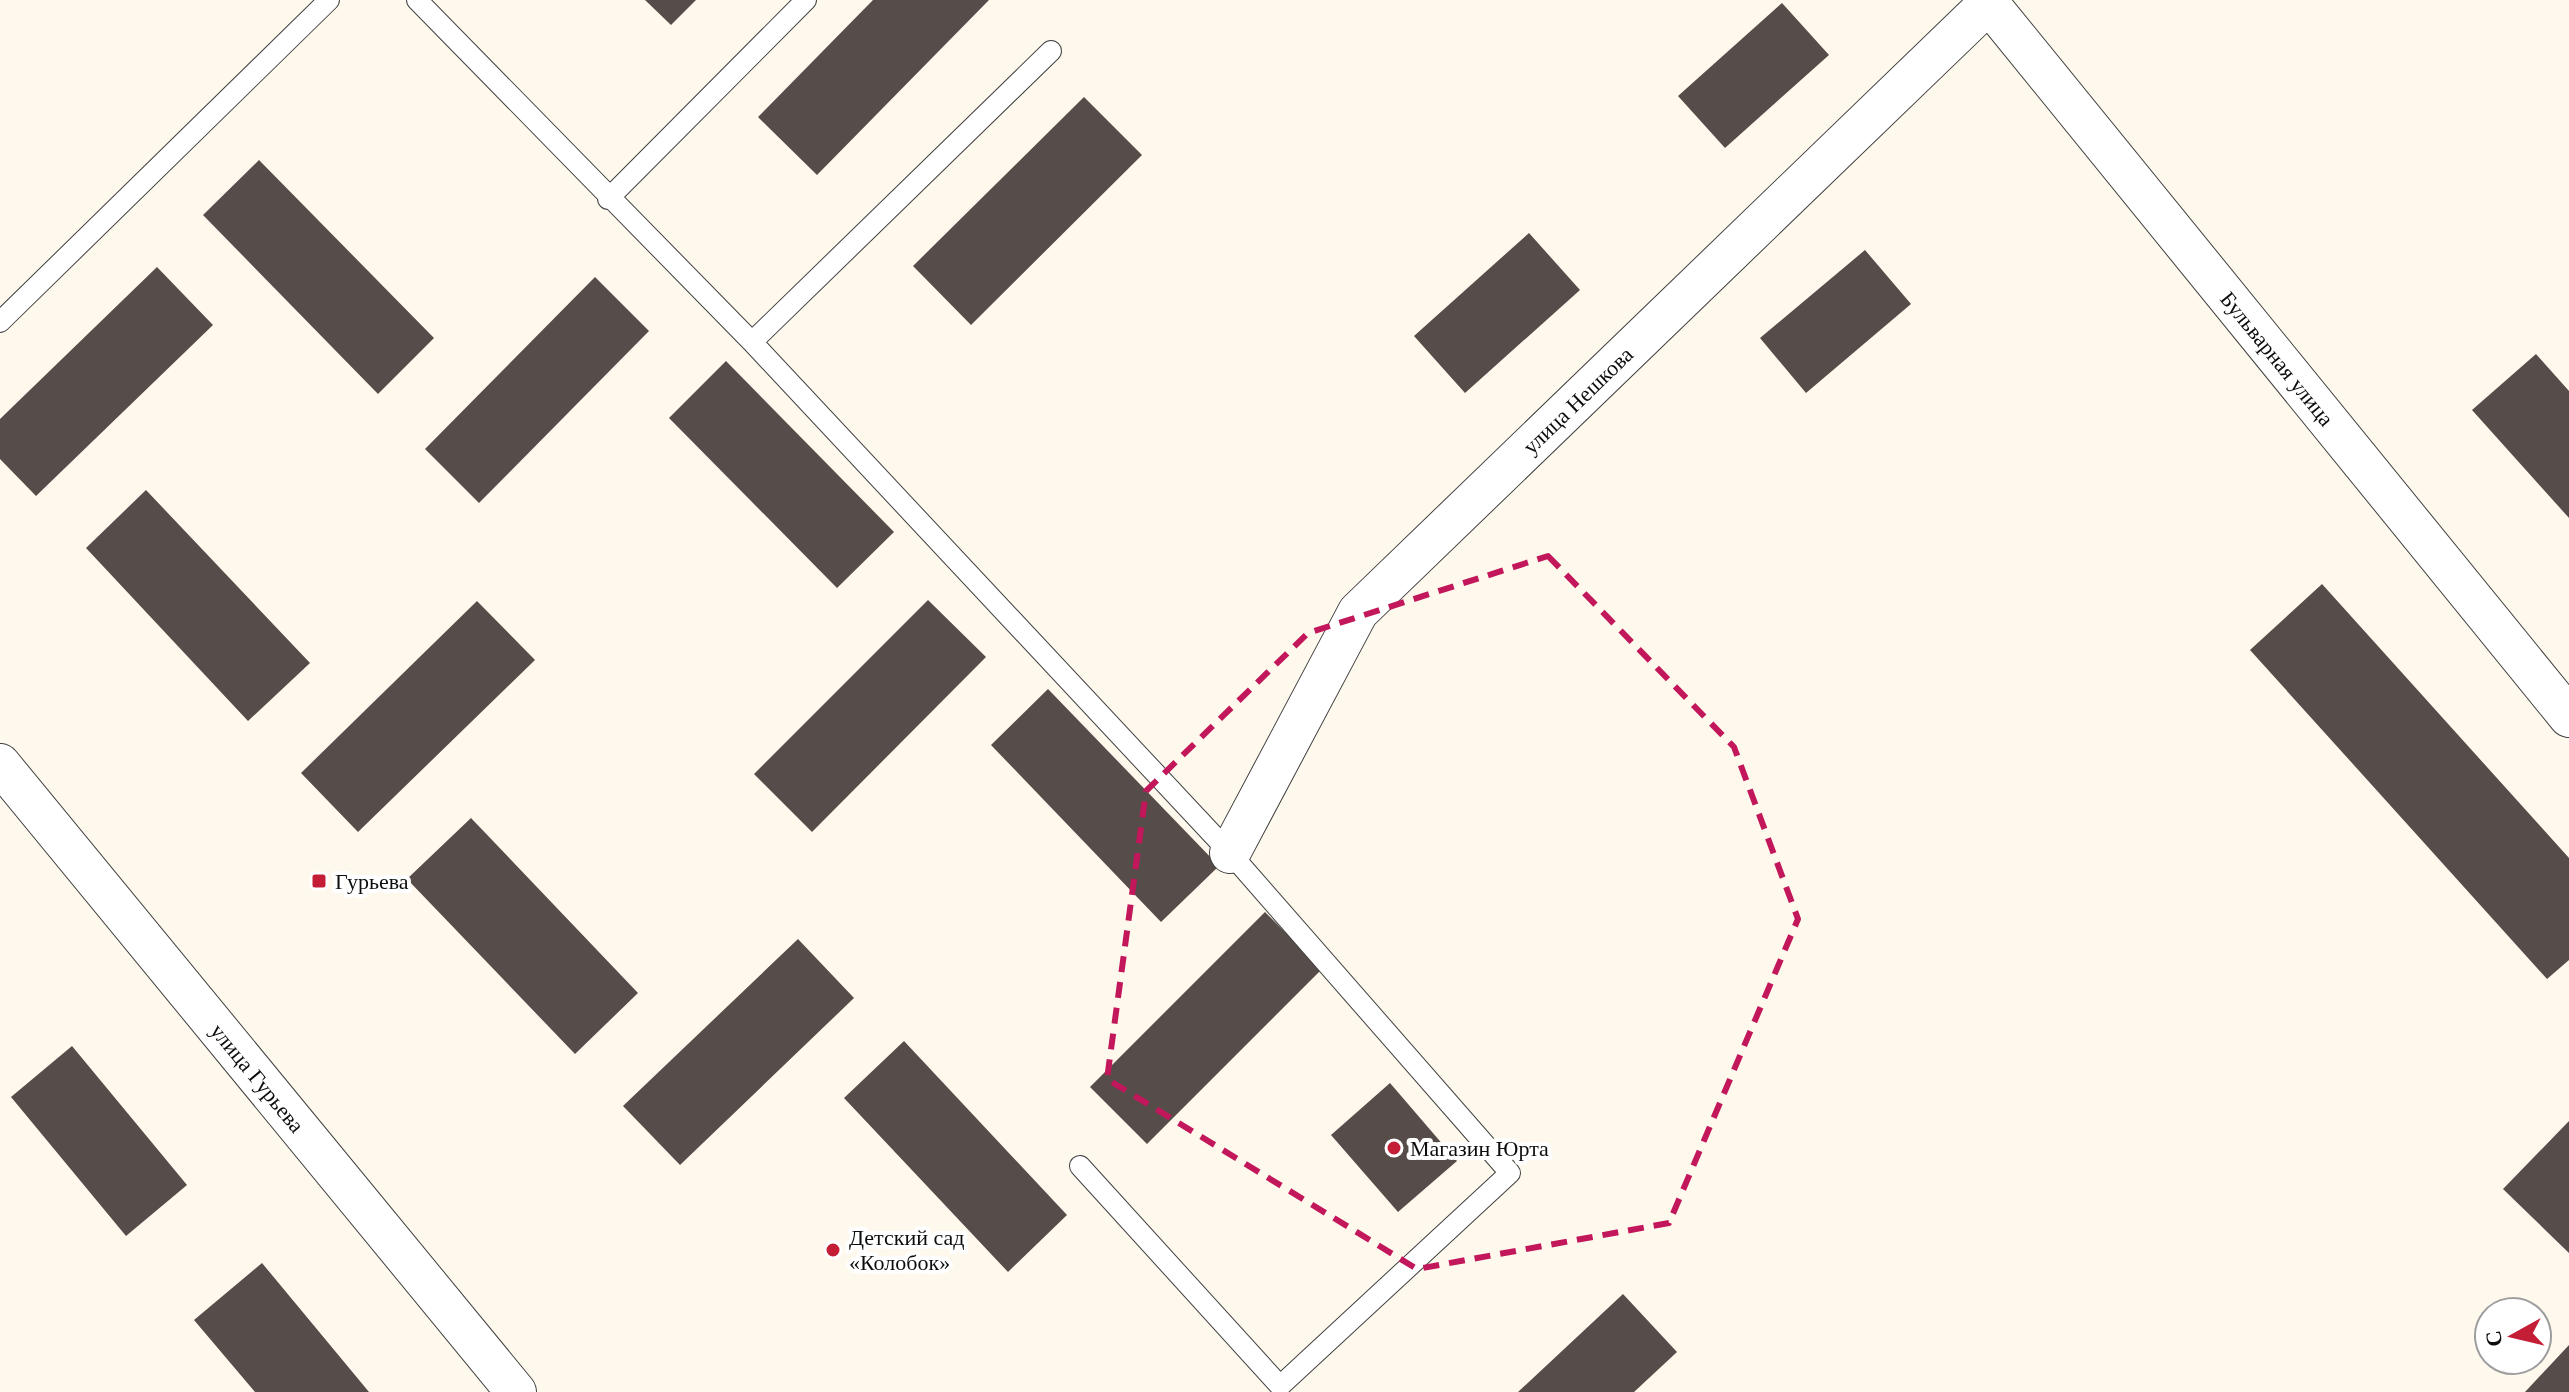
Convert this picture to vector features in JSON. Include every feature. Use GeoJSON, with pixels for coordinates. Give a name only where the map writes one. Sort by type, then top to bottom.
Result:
{"type":"FeatureCollection","features":[{"type":"Feature","properties":{"kind":"street","name":"Бульварная улица"},"geometry":{"type":"LineString","coordinates":[[1990,2],[2464,592],[2567,709]]}},
{"type":"Feature","properties":{"kind":"street","name":"улица Нешкова"},"geometry":{"type":"LineString","coordinates":[[1230,853],[1358,612],[1990,2]]}},
{"type":"Feature","properties":{"kind":"street","name":"улица Гурьева"},"geometry":{"type":"LineString","coordinates":[[0,764],[516,1392]]}},
{"type":"Feature","properties":{"kind":"lane"},"geometry":{"type":"LineString","coordinates":[[0,322],[329,0]]}},
{"type":"Feature","properties":{"kind":"lane"},"geometry":{"type":"LineString","coordinates":[[417,0],[608,199],[752,342],[1230,853],[1510,1173],[1282,1389],[1080,1166]]}},
{"type":"Feature","properties":{"kind":"lane"},"geometry":{"type":"LineString","coordinates":[[608,199],[806,0]]}},
{"type":"Feature","properties":{"kind":"lane"},"geometry":{"type":"LineString","coordinates":[[752,342],[1051,51]]}},
{"type":"Feature","properties":{"kind":"highlighted area"},"geometry":{"type":"Polygon","coordinates":[[[1548,556],[1734,747],[1798,919],[1669,1223],[1417,1269],[1107,1079],[1146,791],[1308,633],[1548,556]]]}},
{"type":"Feature","properties":{"kind":"building"},"geometry":{"type":"Polygon","coordinates":[[[645,0],[696,0],[671,25],[645,0]]]}},
{"type":"Feature","properties":{"kind":"building"},"geometry":{"type":"Polygon","coordinates":[[[873,0],[989,0],[817,175],[758,117],[873,0]]]}},
{"type":"Feature","properties":{"kind":"building"},"geometry":{"type":"Polygon","coordinates":[[[1782,3],[1829,55],[1725,148],[1678,96],[1782,3]]]}},
{"type":"Feature","properties":{"kind":"building"},"geometry":{"type":"Polygon","coordinates":[[[1084,97],[1142,155],[971,325],[913,266],[1084,97]]]}},
{"type":"Feature","properties":{"kind":"building"},"geometry":{"type":"Polygon","coordinates":[[[259,160],[434,338],[378,394],[203,215],[259,160]]]}},
{"type":"Feature","properties":{"kind":"building"},"geometry":{"type":"Polygon","coordinates":[[[1529,233],[1580,290],[1465,393],[1414,336],[1529,233]]]}},
{"type":"Feature","properties":{"kind":"building"},"geometry":{"type":"Polygon","coordinates":[[[1865,250],[1911,304],[1806,393],[1760,338],[1865,250]]]}},
{"type":"Feature","properties":{"kind":"building"},"geometry":{"type":"Polygon","coordinates":[[[157,267],[213,325],[36,496],[0,459],[0,419],[157,267]]]}},
{"type":"Feature","properties":{"kind":"building"},"geometry":{"type":"Polygon","coordinates":[[[595,277],[649,331],[479,503],[425,449],[595,277]]]}},
{"type":"Feature","properties":{"kind":"building"},"geometry":{"type":"Polygon","coordinates":[[[2536,354],[2569,391],[2569,518],[2472,410],[2536,354]]]}},
{"type":"Feature","properties":{"kind":"building"},"geometry":{"type":"Polygon","coordinates":[[[726,361],[894,532],[837,588],[669,418],[726,361]]]}},
{"type":"Feature","properties":{"kind":"building"},"geometry":{"type":"Polygon","coordinates":[[[146,490],[310,663],[248,721],[86,548],[146,490]]]}},
{"type":"Feature","properties":{"kind":"building"},"geometry":{"type":"Polygon","coordinates":[[[2322,584],[2569,858],[2569,960],[2547,979],[2250,650],[2322,584]]]}},
{"type":"Feature","properties":{"kind":"building"},"geometry":{"type":"Polygon","coordinates":[[[928,600],[986,657],[812,832],[754,774],[928,600]]]}},
{"type":"Feature","properties":{"kind":"building"},"geometry":{"type":"Polygon","coordinates":[[[477,601],[535,660],[358,832],[301,773],[477,601]]]}},
{"type":"Feature","properties":{"kind":"building"},"geometry":{"type":"Polygon","coordinates":[[[1048,689],[1219,866],[1161,922],[991,745],[1048,689]]]}},
{"type":"Feature","properties":{"kind":"building"},"geometry":{"type":"Polygon","coordinates":[[[471,818],[638,993],[575,1054],[407,879],[471,818]]]}},
{"type":"Feature","properties":{"kind":"building"},"geometry":{"type":"Polygon","coordinates":[[[1265,912],[1322,969],[1147,1144],[1090,1087],[1265,912]]]}},
{"type":"Feature","properties":{"kind":"building"},"geometry":{"type":"Polygon","coordinates":[[[798,939],[854,998],[680,1165],[623,1106],[798,939]]]}},
{"type":"Feature","properties":{"kind":"building"},"geometry":{"type":"Polygon","coordinates":[[[904,1041],[1067,1215],[1008,1272],[844,1098],[904,1041]]]}},
{"type":"Feature","properties":{"kind":"building"},"geometry":{"type":"Polygon","coordinates":[[[72,1046],[187,1185],[126,1236],[11,1097],[72,1046]]]}},
{"type":"Feature","properties":{"kind":"building","name":"Магазин Юрта"},"geometry":{"type":"Polygon","coordinates":[[[1390,1083],[1457,1161],[1398,1212],[1331,1135],[1390,1083]]]}},
{"type":"Feature","properties":{"kind":"building"},"geometry":{"type":"Polygon","coordinates":[[[2569,1121],[2569,1253],[2503,1189],[2569,1121]]]}},
{"type":"Feature","properties":{"kind":"building"},"geometry":{"type":"Polygon","coordinates":[[[262,1263],[369,1392],[255,1392],[194,1320],[262,1263]]]}},
{"type":"Feature","properties":{"kind":"building"},"geometry":{"type":"Polygon","coordinates":[[[1623,1294],[1677,1352],[1634,1392],[1518,1392],[1623,1294]]]}},
{"type":"Feature","properties":{"kind":"building"},"geometry":{"type":"Polygon","coordinates":[[[2569,1345],[2569,1392],[2525,1392],[2540,1376],[2553,1376],[2553,1362],[2569,1345]]]}},
{"type":"Feature","properties":{"kind":"place","name":"Гурьева"},"geometry":{"type":"Point","coordinates":[319,881]}},
{"type":"Feature","properties":{"kind":"place","name":"Магазин Юрта"},"geometry":{"type":"Point","coordinates":[1394,1148]}},
{"type":"Feature","properties":{"kind":"place","name":"Детский сад «Колобок»"},"geometry":{"type":"Point","coordinates":[833,1250]}}]}
